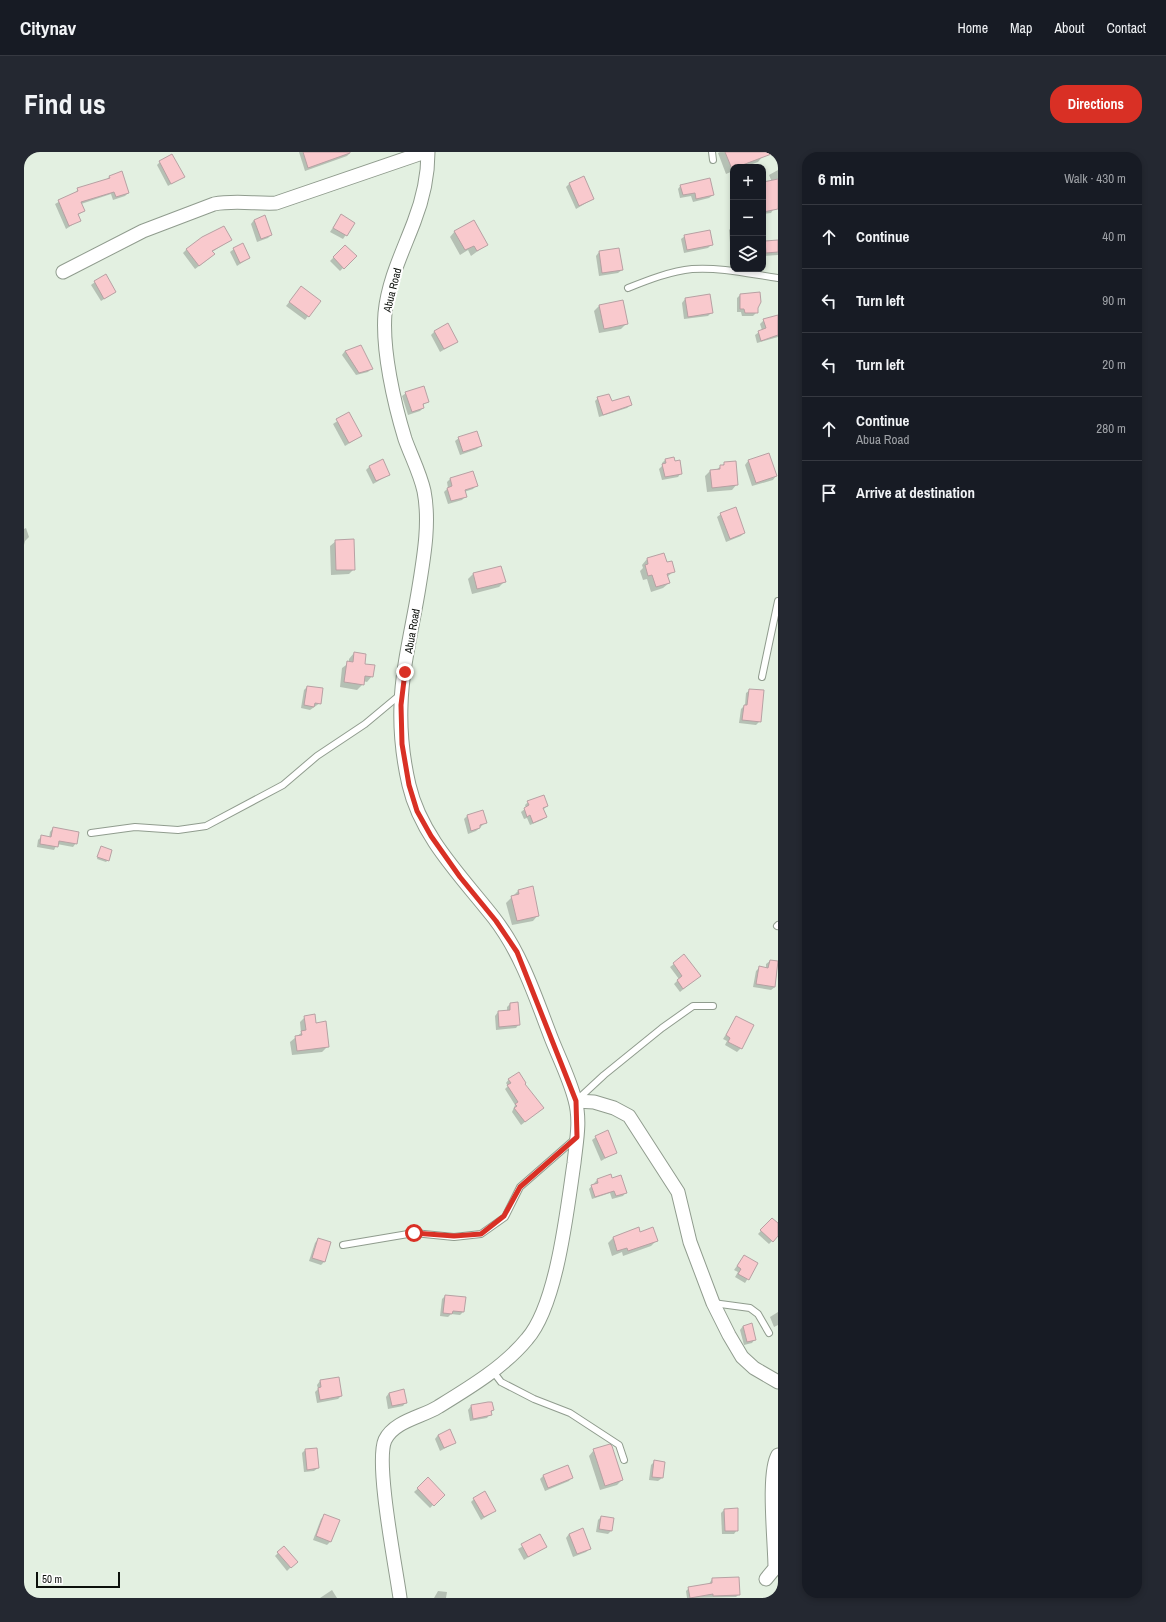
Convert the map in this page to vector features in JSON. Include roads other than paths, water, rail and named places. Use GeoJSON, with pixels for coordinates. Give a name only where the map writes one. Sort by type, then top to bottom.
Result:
{"type":"FeatureCollection","features":[{"type":"Feature","properties":{"kind":"street"},"geometry":{"type":"LineString","coordinates":[[63,272],[143,231],[214,204],[226,201],[261,204],[276,202],[425,152]]}},
{"type":"Feature","properties":{"kind":"street","name":"Abua Road"},"geometry":{"type":"LineString","coordinates":[[428,152],[426,184],[416,217],[393,276],[385,310],[384,345],[405,437],[424,492],[426,523],[424,555],[402,693],[402,744],[409,785],[417,811],[431,836],[460,877],[496,921],[517,952],[576,1101]]}},
{"type":"Feature","properties":{"kind":"street"},"geometry":{"type":"LineString","coordinates":[[400,1598],[384,1487],[382,1454],[384,1442],[391,1432],[406,1422],[431,1411],[492,1370],[529,1338],[544,1314],[562,1237],[577,1137],[576,1101],[594,1102],[614,1108],[629,1116],[678,1192],[690,1242],[714,1304],[742,1357],[754,1368],[778,1382]]}},
{"type":"Feature","properties":{"kind":"street"},"geometry":{"type":"LineString","coordinates":[[766,1579],[775,1568],[773,1485],[774,1462],[778,1455]]}},
{"type":"Feature","properties":{"kind":"lane"},"geometry":{"type":"LineString","coordinates":[[712,152],[714,160]]}},
{"type":"Feature","properties":{"kind":"lane"},"geometry":{"type":"LineString","coordinates":[[628,288],[654,278],[691,269],[715,269],[778,278]]}},
{"type":"Feature","properties":{"kind":"lane"},"geometry":{"type":"LineString","coordinates":[[762,677],[778,601]]}},
{"type":"Feature","properties":{"kind":"lane"},"geometry":{"type":"LineString","coordinates":[[90,833],[135,827],[178,830],[206,826],[283,785],[317,756],[365,724],[402,693]]}},
{"type":"Feature","properties":{"kind":"lane"},"geometry":{"type":"LineString","coordinates":[[576,1101],[604,1075],[656,1033],[693,1006],[714,1006]]}},
{"type":"Feature","properties":{"kind":"lane"},"geometry":{"type":"LineString","coordinates":[[342,1245],[414,1233],[454,1236],[481,1234],[504,1216],[520,1187],[577,1137]]}},
{"type":"Feature","properties":{"kind":"lane"},"geometry":{"type":"LineString","coordinates":[[714,1304],[750,1308],[758,1314],[769,1333]]}},
{"type":"Feature","properties":{"kind":"lane"},"geometry":{"type":"LineString","coordinates":[[492,1370],[501,1382],[534,1399],[570,1413],[619,1444],[624,1460]]}}]}
